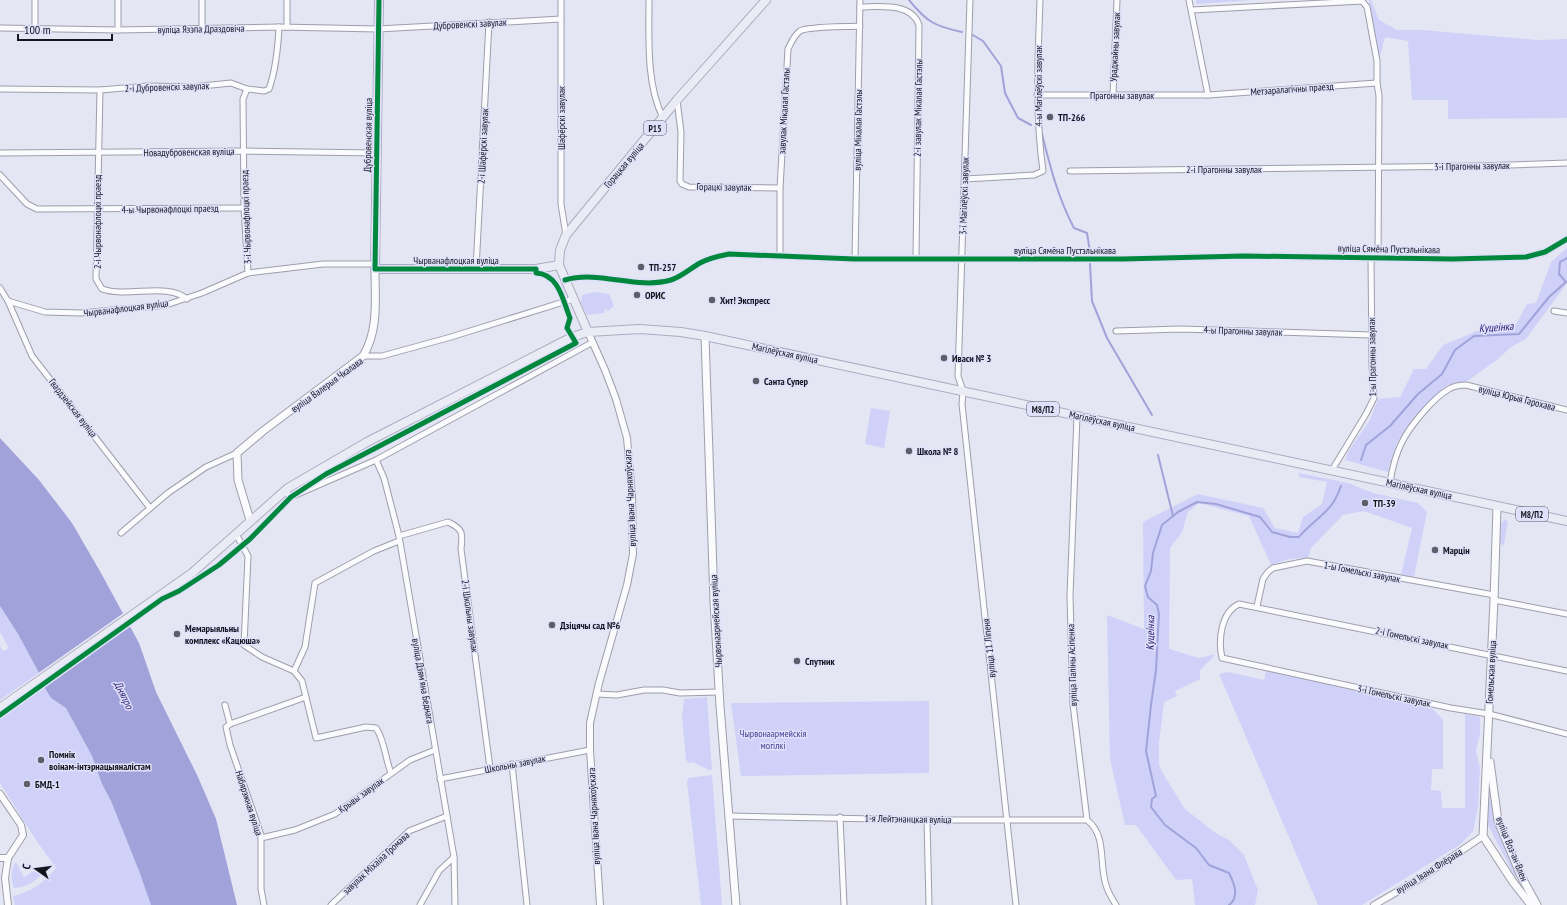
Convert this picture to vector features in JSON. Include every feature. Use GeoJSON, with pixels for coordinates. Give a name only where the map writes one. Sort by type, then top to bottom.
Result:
{"type":"FeatureCollection","features":[{"type":"Feature","properties":{"kind":"main road","name":"Дубровенская вуліца"},"geometry":{"type":"LineString","coordinates":[[363,356],[370,346],[373,333],[379,0]]}},
{"type":"Feature","properties":{"kind":"main road","name":"Горацкая вуліца"},"geometry":{"type":"LineString","coordinates":[[559,265],[560,250],[566,235],[677,100],[766,0]]}},
{"type":"Feature","properties":{"kind":"main road","name":"Чырванафлоцкая вуліца"},"geometry":{"type":"LineString","coordinates":[[375,267],[536,269],[559,265]]}},
{"type":"Feature","properties":{"kind":"main road"},"geometry":{"type":"LineString","coordinates":[[559,265],[588,332]]}},
{"type":"Feature","properties":{"kind":"main road","name":"Магілёўская вуліца"},"geometry":{"type":"LineString","coordinates":[[588,332],[640,329],[681,332],[705,336],[1332,470],[1496,507],[1567,521]]}},
{"type":"Feature","properties":{"kind":"main road","name":"М8/П2"},"geometry":{"type":"LineString","coordinates":[[0,708],[197,569],[250,520],[284,492],[330,462],[557,344],[588,332]]}},
{"type":"Feature","properties":{"kind":"main road","name":"Чырвонаармейская вуліца"},"geometry":{"type":"LineString","coordinates":[[705,336],[714,601],[719,692],[736,905]]}},
{"type":"Feature","properties":{"kind":"main road","name":"вуліца Валерыя Чкалава"},"geometry":{"type":"LineString","coordinates":[[237,453],[263,431],[363,356]]}},
{"type":"Feature","properties":{"kind":"main road"},"geometry":{"type":"LineString","coordinates":[[237,453],[238,480],[250,520]]}},
{"type":"Feature","properties":{"kind":"main road","name":"Гомельская вуліца"},"geometry":{"type":"LineString","coordinates":[[1483,836],[1492,655],[1496,507]]}},
{"type":"Feature","properties":{"kind":"main road","name":"вуліца Воз-ан-Влен"},"geometry":{"type":"LineString","coordinates":[[1488,743],[1498,821],[1521,876],[1536,905]]}},
{"type":"Feature","properties":{"kind":"main road","name":"вуліца Воз-ан-Влен"},"geometry":{"type":"LineString","coordinates":[[1483,836],[1513,882],[1531,905]]}},
{"type":"Feature","properties":{"kind":"street"},"geometry":{"type":"LineString","coordinates":[[35,0],[35,28]]}},
{"type":"Feature","properties":{"kind":"street"},"geometry":{"type":"LineString","coordinates":[[118,0],[118,30]]}},
{"type":"Feature","properties":{"kind":"street"},"geometry":{"type":"LineString","coordinates":[[202,0],[202,30]]}},
{"type":"Feature","properties":{"kind":"street"},"geometry":{"type":"LineString","coordinates":[[287,0],[287,27]]}},
{"type":"Feature","properties":{"kind":"street","name":"Шафёрскі завулак"},"geometry":{"type":"LineString","coordinates":[[561,0],[561,204],[566,235]]}},
{"type":"Feature","properties":{"kind":"street"},"geometry":{"type":"LineString","coordinates":[[649,0],[647,41],[657,104],[663,118]]}},
{"type":"Feature","properties":{"kind":"street","name":"вуліца Мікалая Гастэлы"},"geometry":{"type":"LineString","coordinates":[[855,259],[860,0]]}},
{"type":"Feature","properties":{"kind":"street","name":"3-і Магілёўскі завулак"},"geometry":{"type":"LineString","coordinates":[[963,391],[958,376],[970,0]]}},
{"type":"Feature","properties":{"kind":"street","name":"4-ы Магілёўскі завулак"},"geometry":{"type":"LineString","coordinates":[[965,179],[1034,175],[1043,171],[1038,137],[1037,95],[1040,0]]}},
{"type":"Feature","properties":{"kind":"street","name":"Ураджайны завулак"},"geometry":{"type":"LineString","coordinates":[[1113,94],[1117,0]]}},
{"type":"Feature","properties":{"kind":"street"},"geometry":{"type":"LineString","coordinates":[[1189,0],[1208,95]]}},
{"type":"Feature","properties":{"kind":"street"},"geometry":{"type":"LineString","coordinates":[[1192,10],[1362,1],[1367,8],[1377,61],[1377,83],[1379,96],[1378,257]]}},
{"type":"Feature","properties":{"kind":"street","name":"2-і завулак Мікалая Гастэлы"},"geometry":{"type":"LineString","coordinates":[[860,7],[894,8],[903,10],[916,17],[919,25],[916,259]]}},
{"type":"Feature","properties":{"kind":"street","name":"Дубровенскі завулак"},"geometry":{"type":"LineString","coordinates":[[378,28],[561,19]]}},
{"type":"Feature","properties":{"kind":"street","name":"2-і Шафёрскі завулак"},"geometry":{"type":"LineString","coordinates":[[476,269],[489,22]]}},
{"type":"Feature","properties":{"kind":"street","name":"завулак Мікалая Гастэлы"},"geometry":{"type":"LineString","coordinates":[[780,255],[780,188],[788,49],[795,37],[801,31],[820,28],[860,26]]}},
{"type":"Feature","properties":{"kind":"street","name":"вуліца Язэпа Драздовіча"},"geometry":{"type":"LineString","coordinates":[[0,28],[118,30],[202,30],[279,27],[378,28]]}},
{"type":"Feature","properties":{"kind":"street","name":"2-і Дубровенскі завулак"},"geometry":{"type":"LineString","coordinates":[[0,89],[100,90],[148,86],[192,87],[231,83],[248,89],[264,91],[270,89],[278,51],[279,27]]}},
{"type":"Feature","properties":{"kind":"street","name":"Метэаралагічны праезд"},"geometry":{"type":"LineString","coordinates":[[1208,95],[1377,83]]}},
{"type":"Feature","properties":{"kind":"street","name":"3-і Чырвонафлоцкі праезд"},"geometry":{"type":"LineString","coordinates":[[248,89],[243,99],[245,151],[244,208],[248,273]]}},
{"type":"Feature","properties":{"kind":"street","name":"2-і Чырвонафлоцкі праезд"},"geometry":{"type":"LineString","coordinates":[[100,90],[96,210],[96,279],[102,288],[121,293],[170,290],[187,298]]}},
{"type":"Feature","properties":{"kind":"street","name":"Прагонны завулак"},"geometry":{"type":"LineString","coordinates":[[1037,95],[1208,95]]}},
{"type":"Feature","properties":{"kind":"street","name":"Горацкі завулак"},"geometry":{"type":"LineString","coordinates":[[677,100],[680,132],[680,181],[682,184],[689,187],[780,188]]}},
{"type":"Feature","properties":{"kind":"street","name":"Новадубровенская вуліца"},"geometry":{"type":"LineString","coordinates":[[0,153],[245,151],[377,153]]}},
{"type":"Feature","properties":{"kind":"street","name":"3-і Прагонны завулак"},"geometry":{"type":"LineString","coordinates":[[1378,167],[1567,163]]}},
{"type":"Feature","properties":{"kind":"street","name":"2-і Прагонны завулак"},"geometry":{"type":"LineString","coordinates":[[1070,171],[1378,167]]}},
{"type":"Feature","properties":{"kind":"street","name":"4-ы Чырвонафлоцкі праезд"},"geometry":{"type":"LineString","coordinates":[[0,175],[31,207],[96,210],[244,208]]}},
{"type":"Feature","properties":{"kind":"street","name":"вуліца Сямёна Пустэльнікава"},"geometry":{"type":"LineString","coordinates":[[565,280],[578,276],[589,276],[628,281],[672,280],[701,262],[716,256],[729,254],[780,255],[818,259],[962,260],[1122,259],[1244,256],[1453,259],[1526,258],[1546,252],[1567,238]]}},
{"type":"Feature","properties":{"kind":"street","name":"1-ы Прагонны завулак"},"geometry":{"type":"LineString","coordinates":[[1332,470],[1374,398],[1371,335],[1371,258]]}},
{"type":"Feature","properties":{"kind":"street","name":"Чырванафлоцкая вуліца"},"geometry":{"type":"LineString","coordinates":[[8,301],[45,312],[81,313],[166,305],[248,273],[323,264],[375,267]]}},
{"type":"Feature","properties":{"kind":"street"},"geometry":{"type":"LineString","coordinates":[[0,288],[8,301]]}},
{"type":"Feature","properties":{"kind":"street","name":"вуліца Валерыя Чкалава"},"geometry":{"type":"LineString","coordinates":[[363,356],[382,356],[573,299]]}},
{"type":"Feature","properties":{"kind":"street","name":"Гвардзейская вуліца"},"geometry":{"type":"LineString","coordinates":[[8,301],[32,356],[150,508]]}},
{"type":"Feature","properties":{"kind":"street"},"geometry":{"type":"LineString","coordinates":[[1554,310],[1567,313]]}},
{"type":"Feature","properties":{"kind":"street","name":"4-ы Прагонны завулак"},"geometry":{"type":"LineString","coordinates":[[1116,331],[1181,329],[1371,335]]}},
{"type":"Feature","properties":{"kind":"street","name":"вуліца Івана Чарняхоўскага"},"geometry":{"type":"LineString","coordinates":[[588,332],[616,399],[627,438],[632,496],[633,554],[627,585],[596,694],[590,724],[590,750],[600,905]]}},
{"type":"Feature","properties":{"kind":"street"},"geometry":{"type":"LineString","coordinates":[[284,492],[291,497],[376,460],[593,342]]}},
{"type":"Feature","properties":{"kind":"street","name":"вуліца Юрыя Гарохава"},"geometry":{"type":"LineString","coordinates":[[1390,483],[1394,463],[1402,441],[1423,414],[1448,389],[1466,385],[1567,410]]}},
{"type":"Feature","properties":{"kind":"street","name":"вуліца 11 Ліпеня"},"geometry":{"type":"LineString","coordinates":[[963,391],[962,404],[1016,905]]}},
{"type":"Feature","properties":{"kind":"street","name":"вуліца Паліны Асіпенка"},"geometry":{"type":"LineString","coordinates":[[1077,416],[1075,430],[1070,596],[1073,704],[1087,820],[1096,827],[1101,846],[1107,887],[1116,905]]}},
{"type":"Feature","properties":{"kind":"street","name":"вуліца Валерыя Чкалава"},"geometry":{"type":"LineString","coordinates":[[121,533],[150,508],[206,467],[237,453]]}},
{"type":"Feature","properties":{"kind":"street","name":"вуліца Дзямʼяна Беднага"},"geometry":{"type":"LineString","coordinates":[[376,460],[384,478],[399,539],[454,857],[455,905]]}},
{"type":"Feature","properties":{"kind":"street","name":"2-і Школьны завулак"},"geometry":{"type":"LineString","coordinates":[[399,539],[448,522],[458,527],[463,535],[461,548],[490,768]]}},
{"type":"Feature","properties":{"kind":"street"},"geometry":{"type":"LineString","coordinates":[[236,534],[248,556],[244,645],[262,657],[294,671],[305,647],[315,583],[399,539]]}},
{"type":"Feature","properties":{"kind":"street","name":"1-ы Гомельскі завулак"},"geometry":{"type":"LineString","coordinates":[[1257,606],[1263,579],[1268,572],[1273,568],[1307,561],[1567,614]]}},
{"type":"Feature","properties":{"kind":"street","name":"2-і Гомельскі завулак"},"geometry":{"type":"LineString","coordinates":[[1222,658],[1220,652],[1224,619],[1231,607],[1239,604],[1257,606],[1567,671]]}},
{"type":"Feature","properties":{"kind":"street","name":"3-і Гомельскі завулак"},"geometry":{"type":"LineString","coordinates":[[1222,658],[1451,708],[1489,714],[1567,734]]}},
{"type":"Feature","properties":{"kind":"street","name":"Крывы завулак"},"geometry":{"type":"LineString","coordinates":[[294,671],[302,681],[316,738],[366,728],[376,728],[381,735],[386,760],[391,773]]}},
{"type":"Feature","properties":{"kind":"street"},"geometry":{"type":"LineString","coordinates":[[596,694],[617,694],[644,690],[663,690],[680,693],[719,692]]}},
{"type":"Feature","properties":{"kind":"street"},"geometry":{"type":"LineString","coordinates":[[230,724],[306,697]]}},
{"type":"Feature","properties":{"kind":"street","name":"Набярэжная вуліца"},"geometry":{"type":"LineString","coordinates":[[225,705],[230,724],[226,727],[226,731],[261,838],[261,889],[264,905]]}},
{"type":"Feature","properties":{"kind":"street","name":"Крывы завулак"},"geometry":{"type":"LineString","coordinates":[[261,838],[295,830],[335,814],[410,760],[435,750]]}},
{"type":"Feature","properties":{"kind":"street","name":"Школьны завулак"},"geometry":{"type":"LineString","coordinates":[[440,779],[490,768],[590,750]]}},
{"type":"Feature","properties":{"kind":"street"},"geometry":{"type":"LineString","coordinates":[[512,764],[527,905]]}},
{"type":"Feature","properties":{"kind":"street"},"geometry":{"type":"LineString","coordinates":[[0,794],[21,825],[23,835],[8,858],[5,878],[8,905]]}},
{"type":"Feature","properties":{"kind":"street","name":"завулак Міхаіла Громава"},"geometry":{"type":"LineString","coordinates":[[331,905],[409,831],[447,816]]}},
{"type":"Feature","properties":{"kind":"street","name":"1-я Лейтэнанцкая вуліца"},"geometry":{"type":"LineString","coordinates":[[730,816],[927,820],[1087,820]]}},
{"type":"Feature","properties":{"kind":"street"},"geometry":{"type":"LineString","coordinates":[[840,818],[844,905]]}},
{"type":"Feature","properties":{"kind":"street"},"geometry":{"type":"LineString","coordinates":[[927,820],[929,905]]}},
{"type":"Feature","properties":{"kind":"street","name":"вуліца Івана Флёрава"},"geometry":{"type":"LineString","coordinates":[[1374,905],[1422,878],[1483,836]]}},
{"type":"Feature","properties":{"kind":"street"},"geometry":{"type":"LineString","coordinates":[[420,905],[439,871],[454,857]]}},
{"type":"Feature","properties":{"kind":"street"},"geometry":{"type":"LineString","coordinates":[[0,858],[8,858]]}},
{"type":"Feature","properties":{"kind":"green space"},"geometry":{"type":"Polygon","coordinates":[[[1196,0],[1254,0],[1196,4],[1196,0]]]}},
{"type":"Feature","properties":{"kind":"green space"},"geometry":{"type":"Polygon","coordinates":[[[1369,0],[1371,0],[1379,20],[1397,30],[1422,30],[1537,40],[1567,39],[1567,118],[1448,119],[1448,100],[1412,100],[1408,41],[1385,37],[1379,60],[1369,0]]]}},
{"type":"Feature","properties":{"kind":"green space"},"geometry":{"type":"Polygon","coordinates":[[[1567,248],[1567,283],[1526,339],[1511,347],[1498,359],[1466,382],[1447,385],[1421,410],[1397,442],[1388,472],[1345,460],[1349,450],[1370,420],[1378,399],[1400,397],[1414,369],[1426,369],[1443,345],[1482,329],[1513,330],[1527,304],[1536,303],[1551,262],[1567,248]]]}},
{"type":"Feature","properties":{"kind":"green space"},"geometry":{"type":"Polygon","coordinates":[[[595,292],[609,294],[614,306],[608,311],[605,309],[604,313],[587,315],[581,303],[582,295],[595,292]]]}},
{"type":"Feature","properties":{"kind":"green space"},"geometry":{"type":"Polygon","coordinates":[[[871,408],[890,411],[884,448],[865,444],[871,408]]]}},
{"type":"Feature","properties":{"kind":"green space"},"geometry":{"type":"Polygon","coordinates":[[[1299,473],[1348,483],[1373,493],[1418,503],[1427,512],[1414,577],[1401,575],[1412,528],[1364,511],[1343,515],[1311,548],[1308,558],[1289,559],[1271,565],[1249,516],[1199,503],[1188,512],[1182,532],[1170,548],[1169,649],[1199,658],[1216,654],[1200,670],[1200,679],[1175,691],[1177,696],[1164,702],[1159,743],[1159,765],[1185,809],[1217,834],[1229,840],[1244,855],[1258,890],[1255,905],[1195,905],[1192,879],[1176,880],[1136,825],[1125,825],[1110,759],[1107,615],[1144,629],[1143,522],[1198,494],[1263,508],[1275,528],[1298,533],[1303,517],[1322,504],[1327,482],[1299,477],[1299,473]]]}},
{"type":"Feature","properties":{"kind":"green space"},"geometry":{"type":"Polygon","coordinates":[[[1504,520],[1508,521],[1504,545],[1500,544],[1501,524],[1504,520]]]}},
{"type":"Feature","properties":{"kind":"green space"},"geometry":{"type":"Polygon","coordinates":[[[0,606],[18,634],[39,673],[0,700],[0,646],[3,651],[9,648],[0,632],[0,606]]]}},
{"type":"Feature","properties":{"kind":"green space"},"geometry":{"type":"Polygon","coordinates":[[[1266,670],[1430,706],[1443,720],[1443,769],[1432,769],[1431,790],[1441,791],[1442,808],[1465,808],[1465,714],[1480,717],[1480,734],[1476,751],[1480,768],[1478,808],[1473,831],[1461,844],[1362,905],[1318,905],[1219,674],[1229,672],[1264,680],[1266,670]]]}},
{"type":"Feature","properties":{"kind":"green space"},"geometry":{"type":"Polygon","coordinates":[[[43,685],[51,698],[66,708],[92,756],[102,784],[111,801],[139,871],[151,905],[15,905],[13,896],[26,892],[37,886],[56,868],[36,840],[0,783],[0,717],[43,685]]]}},
{"type":"Feature","properties":{"kind":"green space"},"geometry":{"type":"Polygon","coordinates":[[[707,697],[712,770],[693,762],[689,763],[686,760],[682,716],[684,699],[707,697]]]}},
{"type":"Feature","properties":{"kind":"green space","name":"Чырвонаармейскія могілкі"},"geometry":{"type":"Polygon","coordinates":[[[929,701],[929,773],[741,776],[731,703],[929,701]]]}},
{"type":"Feature","properties":{"kind":"green space"},"geometry":{"type":"Polygon","coordinates":[[[712,775],[722,905],[701,905],[687,782],[688,778],[712,775]]]}},
{"type":"Feature","properties":{"kind":"green space"},"geometry":{"type":"Polygon","coordinates":[[[1489,781],[1496,824],[1518,875],[1515,877],[1487,823],[1489,781]]]}},
{"type":"Feature","properties":{"kind":"green space"},"geometry":{"type":"Polygon","coordinates":[[[16,862],[24,877],[43,866],[40,876],[28,885],[14,888],[12,875],[16,862]]]}},
{"type":"Feature","properties":{"kind":"water","name":"Дняпро"},"geometry":{"type":"Polygon","coordinates":[[[0,438],[39,480],[72,523],[139,643],[156,692],[198,777],[216,819],[237,905],[151,905],[139,871],[111,801],[102,784],[92,756],[66,708],[51,698],[43,685],[39,673],[18,634],[0,606],[0,438]]]}},
{"type":"Feature","properties":{"kind":"pier"},"geometry":{"type":"Polygon","coordinates":[[[125,612],[131,623],[42,686],[37,674],[125,612]]]}},
{"type":"Feature","properties":{"kind":"waterway"},"geometry":{"type":"LineString","coordinates":[[909,0],[926,18],[932,22],[944,28],[962,32]]}},
{"type":"Feature","properties":{"kind":"waterway"},"geometry":{"type":"LineString","coordinates":[[971,34],[983,41],[1001,66],[1005,93],[1018,118],[1031,125]]}},
{"type":"Feature","properties":{"kind":"waterway"},"geometry":{"type":"LineString","coordinates":[[1042,134],[1051,170],[1063,205],[1074,228],[1087,233],[1090,252]]}},
{"type":"Feature","properties":{"kind":"waterway","name":"Куцеінка"},"geometry":{"type":"LineString","coordinates":[[1361,460],[1366,445],[1390,426],[1418,394],[1442,374],[1455,350],[1474,336],[1519,334],[1549,297],[1566,282],[1559,274],[1560,262],[1567,258]]}},
{"type":"Feature","properties":{"kind":"waterway"},"geometry":{"type":"LineString","coordinates":[[1090,264],[1092,301],[1107,338],[1152,415]]}},
{"type":"Feature","properties":{"kind":"waterway"},"geometry":{"type":"LineString","coordinates":[[1158,455],[1173,516]]}},
{"type":"Feature","properties":{"kind":"waterway","name":"Куцеінка"},"geometry":{"type":"LineString","coordinates":[[1229,905],[1235,894],[1233,881],[1229,873],[1209,865],[1196,848],[1165,825],[1151,807],[1152,799],[1156,796],[1146,751],[1156,670],[1159,614],[1157,605],[1148,597],[1145,586],[1151,571],[1153,553],[1162,525],[1178,512],[1197,502],[1216,504],[1260,517],[1272,532],[1290,537],[1299,537],[1329,508],[1341,486]]}},
{"type":"Feature","properties":{"kind":"cycle path"},"geometry":{"type":"LineString","coordinates":[[0,715],[162,599],[179,591],[219,565],[250,539],[291,497],[326,474],[576,343],[567,328],[570,318],[559,290],[550,278],[536,273],[536,269],[375,269],[379,0]]}},
{"type":"Feature","properties":{"kind":"cycle path"},"geometry":{"type":"LineString","coordinates":[[565,280],[591,277],[645,283],[671,280],[682,275],[700,263],[718,256],[729,254],[855,259],[1122,259],[1244,256],[1453,259],[1526,257],[1545,252],[1567,239]]}},
{"type":"Feature","properties":{"kind":"place","name":"ТП-266"},"geometry":{"type":"Point","coordinates":[1050,117]}},
{"type":"Feature","properties":{"kind":"place","name":"ТП-257"},"geometry":{"type":"Point","coordinates":[641,267]}},
{"type":"Feature","properties":{"kind":"place","name":"ОРИС"},"geometry":{"type":"Point","coordinates":[637,295]}},
{"type":"Feature","properties":{"kind":"place","name":"Хит! Экспресс"},"geometry":{"type":"Point","coordinates":[712,300]}},
{"type":"Feature","properties":{"kind":"place","name":"Иваси № 3"},"geometry":{"type":"Point","coordinates":[944,358]}},
{"type":"Feature","properties":{"kind":"place","name":"Санта Супер"},"geometry":{"type":"Point","coordinates":[756,381]}},
{"type":"Feature","properties":{"kind":"place","name":"Школа № 8"},"geometry":{"type":"Point","coordinates":[909,451]}},
{"type":"Feature","properties":{"kind":"place","name":"ТП-39"},"geometry":{"type":"Point","coordinates":[1365,503]}},
{"type":"Feature","properties":{"kind":"place","name":"Марцін"},"geometry":{"type":"Point","coordinates":[1435,550]}},
{"type":"Feature","properties":{"kind":"place","name":"Дзіцячы сад №6"},"geometry":{"type":"Point","coordinates":[552,625]}},
{"type":"Feature","properties":{"kind":"place","name":"Мемарыяльны комплекс «Кацюша»"},"geometry":{"type":"Point","coordinates":[177,634]}},
{"type":"Feature","properties":{"kind":"place","name":"Спутник"},"geometry":{"type":"Point","coordinates":[797,661]}},
{"type":"Feature","properties":{"kind":"place","name":"Помнік воінам-інтэрнацыяналістам"},"geometry":{"type":"Point","coordinates":[41,760]}},
{"type":"Feature","properties":{"kind":"place","name":"БМД-1"},"geometry":{"type":"Point","coordinates":[27,784]}}]}
